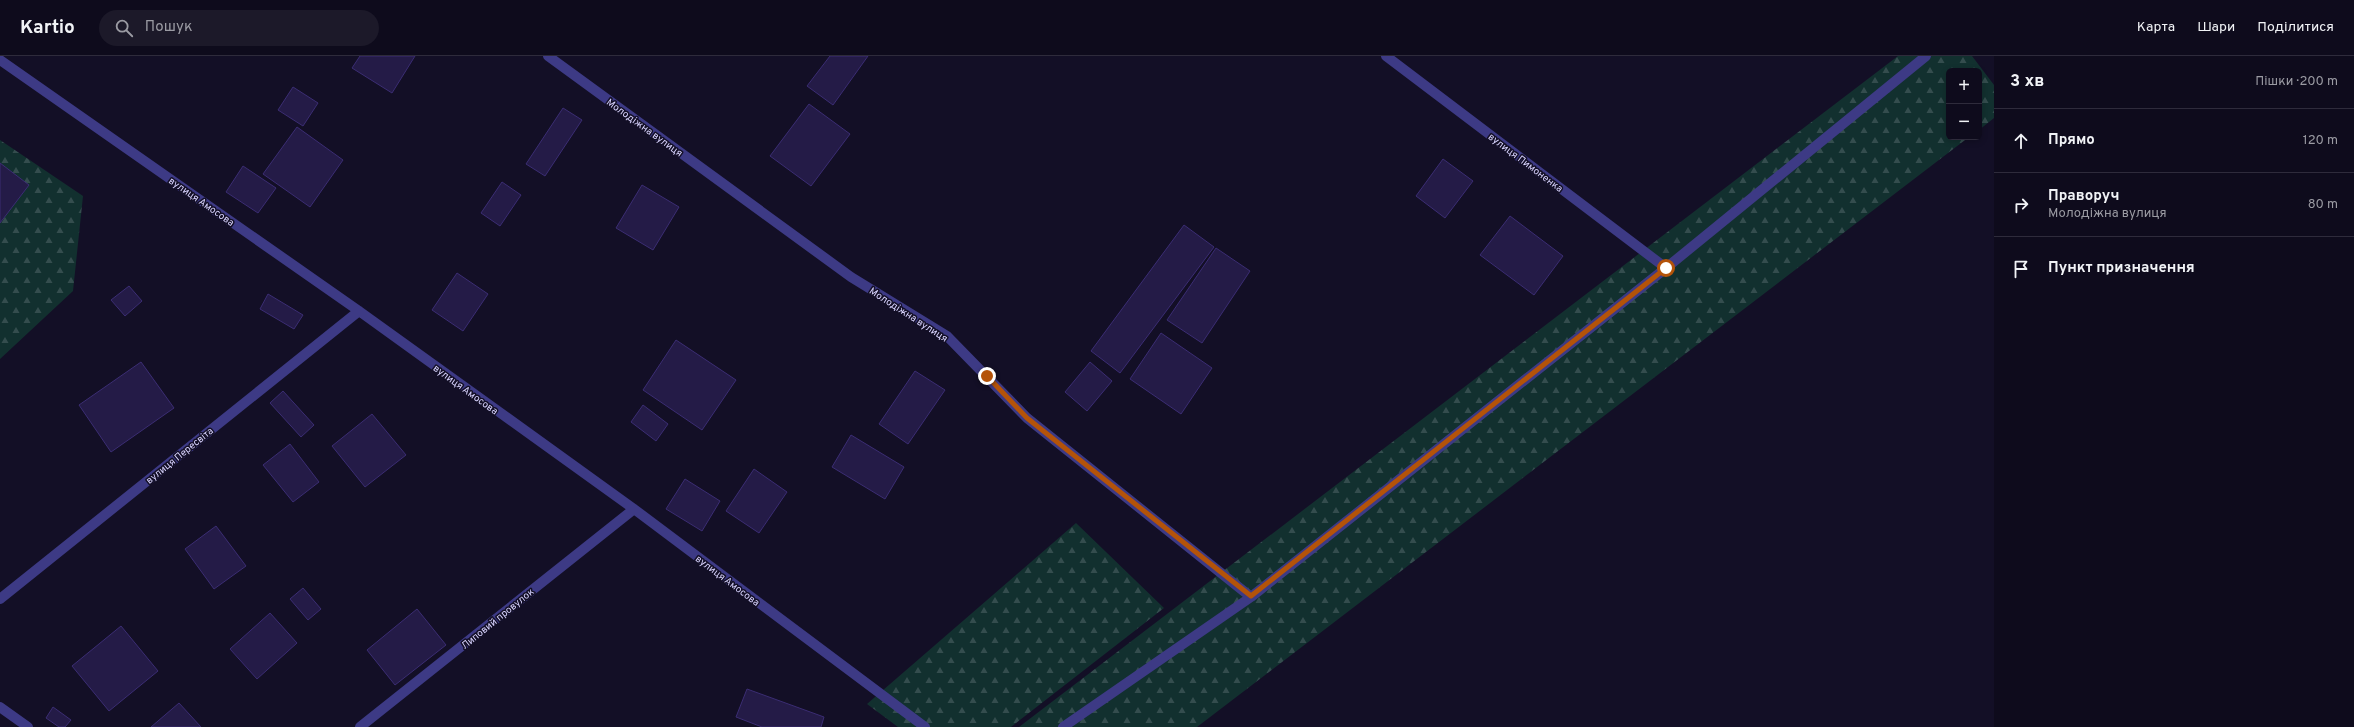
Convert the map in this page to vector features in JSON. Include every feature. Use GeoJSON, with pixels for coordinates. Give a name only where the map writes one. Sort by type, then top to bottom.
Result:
{"type":"FeatureCollection","features":[{"type":"Feature","properties":{"kind":"street","name":"Молодіжна вулиця"},"geometry":{"type":"LineString","coordinates":[[548,56],[851,278],[947,336],[1027,418],[1251,596]]}},
{"type":"Feature","properties":{"kind":"street","name":"вулиця Пимоненка"},"geometry":{"type":"LineString","coordinates":[[1386,56],[1666,268]]}},
{"type":"Feature","properties":{"kind":"street"},"geometry":{"type":"LineString","coordinates":[[1063,727],[1251,596],[1666,268],[1926,56]]}},
{"type":"Feature","properties":{"kind":"street","name":"вулиця Амосова"},"geometry":{"type":"LineString","coordinates":[[0,60],[359,311],[634,509],[925,727]]}},
{"type":"Feature","properties":{"kind":"street","name":"вулиця Пересвіта"},"geometry":{"type":"LineString","coordinates":[[0,599],[359,311]]}},
{"type":"Feature","properties":{"kind":"street","name":"Липовий провулок"},"geometry":{"type":"LineString","coordinates":[[360,727],[634,509]]}},
{"type":"Feature","properties":{"kind":"street"},"geometry":{"type":"LineString","coordinates":[[0,708],[28,727]]}},
{"type":"Feature","properties":{"kind":"green space"},"geometry":{"type":"Polygon","coordinates":[[[1898,56],[1972,56],[1981,68],[1946,68],[1946,140],[1965,140],[1197,727],[1019,727],[1898,56]]]}},
{"type":"Feature","properties":{"kind":"green space"},"geometry":{"type":"Polygon","coordinates":[[[1982,69],[1994,85],[1994,118],[1982,128],[1982,69]]]}},
{"type":"Feature","properties":{"kind":"green space"},"geometry":{"type":"Polygon","coordinates":[[[0,140],[83,196],[73,291],[0,359],[0,140]]]}},
{"type":"Feature","properties":{"kind":"green space"},"geometry":{"type":"Polygon","coordinates":[[[1076,523],[1164,608],[1011,727],[898,727],[867,704],[1076,523]]]}},
{"type":"Feature","properties":{"kind":"building"},"geometry":{"type":"Polygon","coordinates":[[[360,56],[415,56],[392,93],[352,68],[360,56]]]}},
{"type":"Feature","properties":{"kind":"building"},"geometry":{"type":"Polygon","coordinates":[[[830,56],[868,56],[833,105],[807,86],[830,56]]]}},
{"type":"Feature","properties":{"kind":"building"},"geometry":{"type":"Polygon","coordinates":[[[293,87],[318,103],[303,126],[278,110],[293,87]]]}},
{"type":"Feature","properties":{"kind":"building"},"geometry":{"type":"Polygon","coordinates":[[[809,104],[850,134],[811,186],[770,156],[809,104]]]}},
{"type":"Feature","properties":{"kind":"building"},"geometry":{"type":"Polygon","coordinates":[[[563,108],[582,120],[545,176],[526,164],[563,108]]]}},
{"type":"Feature","properties":{"kind":"building"},"geometry":{"type":"Polygon","coordinates":[[[297,127],[343,160],[310,207],[263,174],[297,127]]]}},
{"type":"Feature","properties":{"kind":"building"},"geometry":{"type":"Polygon","coordinates":[[[1443,159],[1473,181],[1445,218],[1416,196],[1443,159]]]}},
{"type":"Feature","properties":{"kind":"building"},"geometry":{"type":"Polygon","coordinates":[[[0,163],[29,185],[0,223],[0,163]]]}},
{"type":"Feature","properties":{"kind":"building"},"geometry":{"type":"Polygon","coordinates":[[[243,166],[276,188],[258,213],[226,192],[243,166]]]}},
{"type":"Feature","properties":{"kind":"building"},"geometry":{"type":"Polygon","coordinates":[[[502,182],[521,195],[500,226],[481,213],[502,182]]]}},
{"type":"Feature","properties":{"kind":"building"},"geometry":{"type":"Polygon","coordinates":[[[642,185],[679,207],[653,250],[616,228],[642,185]]]}},
{"type":"Feature","properties":{"kind":"building"},"geometry":{"type":"Polygon","coordinates":[[[1510,216],[1563,256],[1534,295],[1480,255],[1510,216]]]}},
{"type":"Feature","properties":{"kind":"building"},"geometry":{"type":"Polygon","coordinates":[[[1184,225],[1214,247],[1120,373],[1091,351],[1184,225]]]}},
{"type":"Feature","properties":{"kind":"building"},"geometry":{"type":"Polygon","coordinates":[[[1216,248],[1250,271],[1202,343],[1167,320],[1216,248]]]}},
{"type":"Feature","properties":{"kind":"building"},"geometry":{"type":"Polygon","coordinates":[[[457,273],[488,294],[463,331],[432,310],[457,273]]]}},
{"type":"Feature","properties":{"kind":"building"},"geometry":{"type":"Polygon","coordinates":[[[129,286],[142,301],[125,316],[111,300],[129,286]]]}},
{"type":"Feature","properties":{"kind":"building"},"geometry":{"type":"Polygon","coordinates":[[[268,294],[303,315],[294,329],[260,309],[268,294]]]}},
{"type":"Feature","properties":{"kind":"building"},"geometry":{"type":"Polygon","coordinates":[[[1161,333],[1212,368],[1181,414],[1130,379],[1161,333]]]}},
{"type":"Feature","properties":{"kind":"building"},"geometry":{"type":"Polygon","coordinates":[[[676,340],[736,380],[702,430],[643,390],[676,340]]]}},
{"type":"Feature","properties":{"kind":"building"},"geometry":{"type":"Polygon","coordinates":[[[141,362],[174,408],[111,452],[79,405],[141,362]]]}},
{"type":"Feature","properties":{"kind":"building"},"geometry":{"type":"Polygon","coordinates":[[[1090,362],[1112,381],[1087,411],[1065,392],[1090,362]]]}},
{"type":"Feature","properties":{"kind":"building"},"geometry":{"type":"Polygon","coordinates":[[[915,371],[945,390],[908,444],[879,424],[915,371]]]}},
{"type":"Feature","properties":{"kind":"building"},"geometry":{"type":"Polygon","coordinates":[[[283,391],[314,425],[301,437],[270,403],[283,391]]]}},
{"type":"Feature","properties":{"kind":"building"},"geometry":{"type":"Polygon","coordinates":[[[643,405],[668,424],[656,441],[631,422],[643,405]]]}},
{"type":"Feature","properties":{"kind":"building"},"geometry":{"type":"Polygon","coordinates":[[[372,414],[406,455],[365,487],[332,446],[372,414]]]}},
{"type":"Feature","properties":{"kind":"building"},"geometry":{"type":"Polygon","coordinates":[[[851,435],[904,467],[885,499],[832,467],[851,435]]]}},
{"type":"Feature","properties":{"kind":"building"},"geometry":{"type":"Polygon","coordinates":[[[290,444],[319,482],[293,502],[263,465],[290,444]]]}},
{"type":"Feature","properties":{"kind":"building"},"geometry":{"type":"Polygon","coordinates":[[[754,469],[787,492],[759,533],[726,511],[754,469]]]}},
{"type":"Feature","properties":{"kind":"building"},"geometry":{"type":"Polygon","coordinates":[[[685,479],[720,501],[702,531],[666,509],[685,479]]]}},
{"type":"Feature","properties":{"kind":"building"},"geometry":{"type":"Polygon","coordinates":[[[216,526],[246,566],[214,589],[185,549],[216,526]]]}},
{"type":"Feature","properties":{"kind":"building"},"geometry":{"type":"Polygon","coordinates":[[[303,588],[321,609],[308,620],[290,599],[303,588]]]}},
{"type":"Feature","properties":{"kind":"building"},"geometry":{"type":"Polygon","coordinates":[[[417,609],[446,645],[395,685],[367,650],[417,609]]]}},
{"type":"Feature","properties":{"kind":"building"},"geometry":{"type":"Polygon","coordinates":[[[270,613],[297,643],[257,679],[230,649],[270,613]]]}},
{"type":"Feature","properties":{"kind":"building"},"geometry":{"type":"Polygon","coordinates":[[[121,626],[158,671],[109,711],[72,666],[121,626]]]}},
{"type":"Feature","properties":{"kind":"building"},"geometry":{"type":"Polygon","coordinates":[[[747,689],[824,717],[821,727],[762,727],[736,717],[747,689]]]}},
{"type":"Feature","properties":{"kind":"building"},"geometry":{"type":"Polygon","coordinates":[[[179,703],[201,727],[151,727],[179,703]]]}},
{"type":"Feature","properties":{"kind":"building"},"geometry":{"type":"Polygon","coordinates":[[[53,707],[71,720],[65,727],[59,727],[46,718],[53,707]]]}},
{"type":"Feature","properties":{"kind":"route"},"geometry":{"type":"LineString","coordinates":[[987,376],[1027,418],[1251,596],[1666,268]]}}]}
